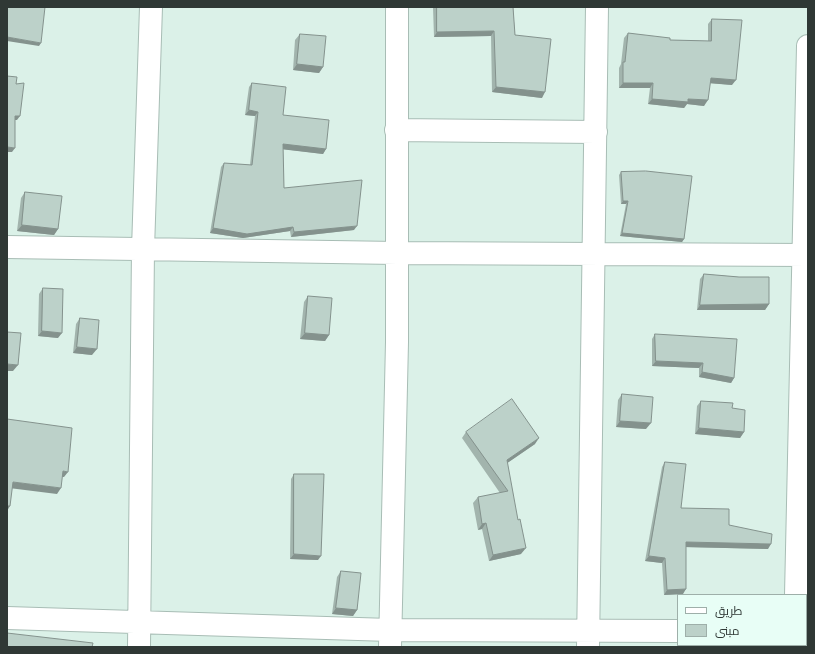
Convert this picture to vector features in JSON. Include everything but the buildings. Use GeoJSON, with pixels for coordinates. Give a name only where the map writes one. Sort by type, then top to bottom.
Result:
{"type":"FeatureCollection","features":[{"type":"Feature","properties":{"kind":"street"},"geometry":{"type":"LineString","coordinates":[[139,647],[143,249],[151,7]]}},
{"type":"Feature","properties":{"kind":"street"},"geometry":{"type":"LineString","coordinates":[[390,638],[396,342],[396,130],[398,7]]}},
{"type":"Feature","properties":{"kind":"street"},"geometry":{"type":"LineString","coordinates":[[588,639],[597,7]]}},
{"type":"Feature","properties":{"kind":"street"},"geometry":{"type":"LineString","coordinates":[[796,594],[806,255],[808,46]]}},
{"type":"Feature","properties":{"kind":"street"},"geometry":{"type":"LineString","coordinates":[[396,130],[596,132]]}},
{"type":"Feature","properties":{"kind":"street"},"geometry":{"type":"LineString","coordinates":[[7,247],[396,253],[806,255]]}},
{"type":"Feature","properties":{"kind":"street"},"geometry":{"type":"LineString","coordinates":[[7,618],[140,621],[390,638],[588,639],[677,631]]}}]}
